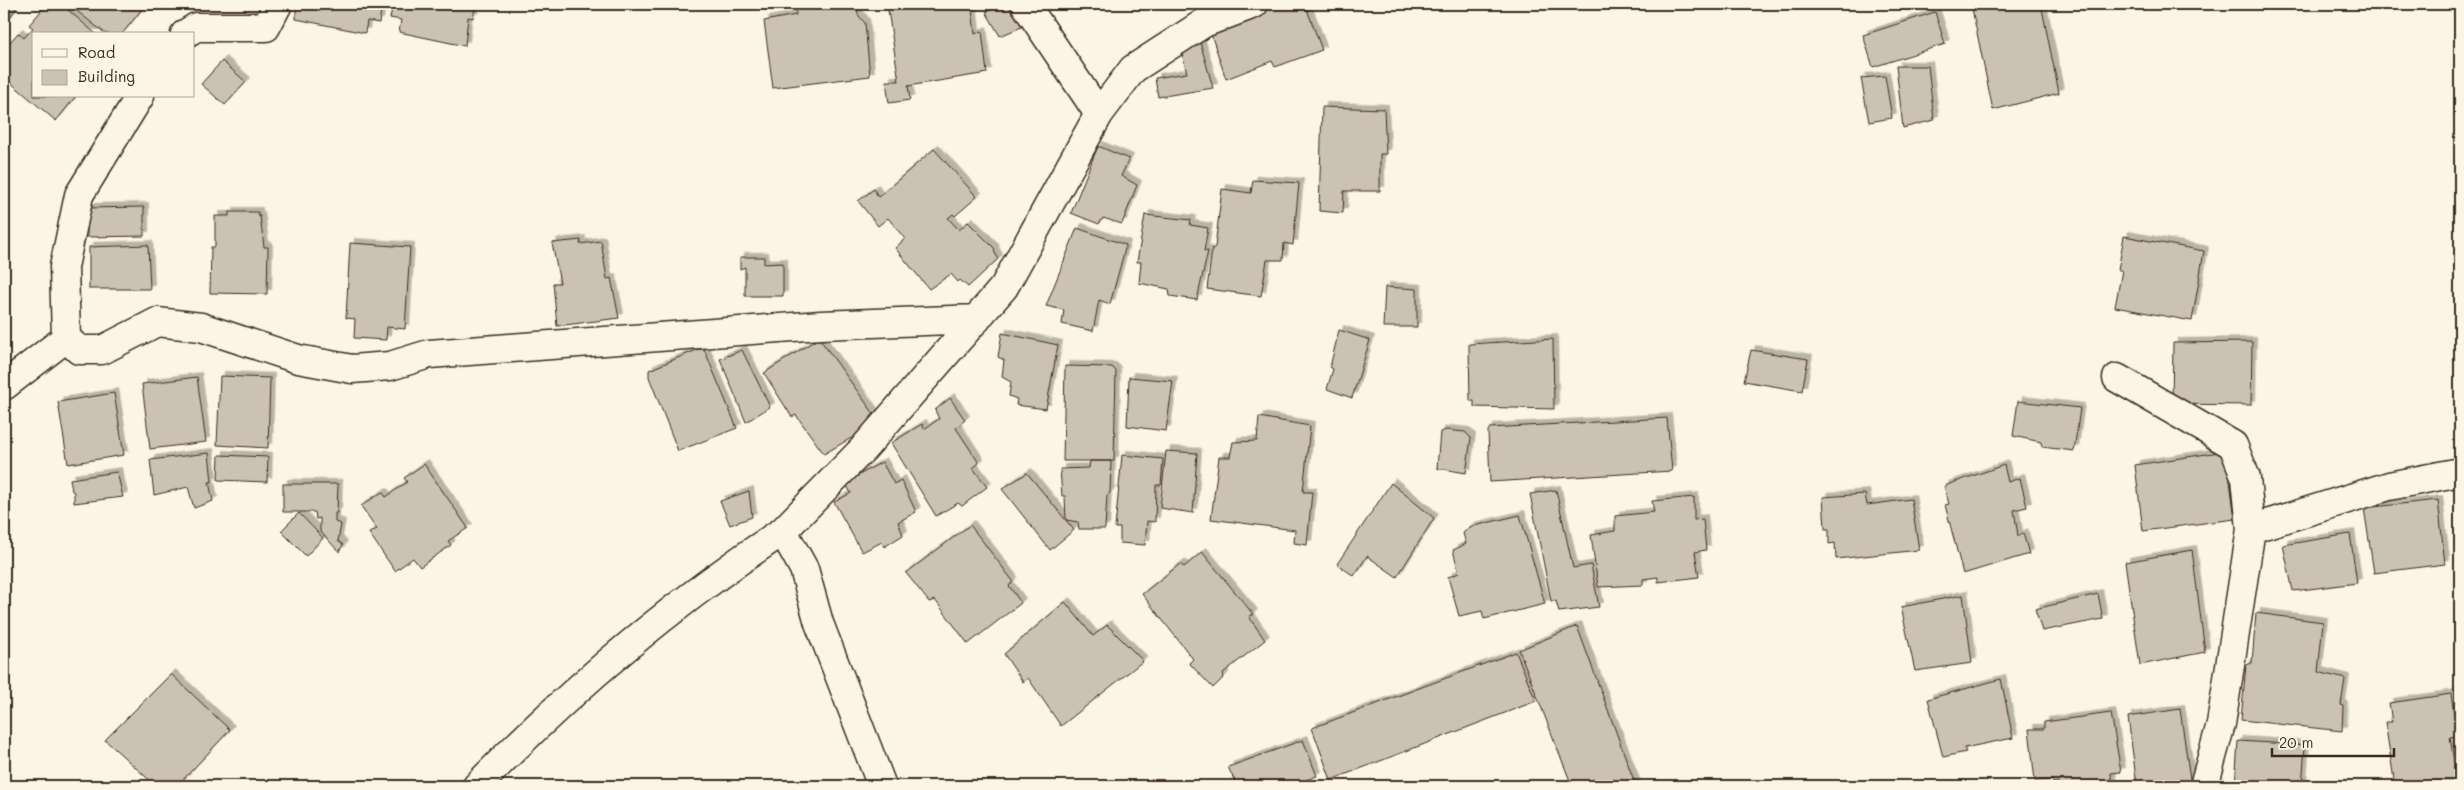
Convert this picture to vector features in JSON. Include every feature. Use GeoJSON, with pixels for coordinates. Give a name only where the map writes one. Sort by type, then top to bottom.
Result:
{"type":"FeatureCollection","features":[{"type":"Feature","properties":{"kind":"street"},"geometry":{"type":"LineString","coordinates":[[188,32],[196,27],[266,27],[278,4]]}},
{"type":"Feature","properties":{"kind":"street"},"geometry":{"type":"LineString","coordinates":[[1025,4],[1099,114]]}},
{"type":"Feature","properties":{"kind":"street"},"geometry":{"type":"LineString","coordinates":[[477,786],[532,729],[661,620],[737,561],[783,530],[864,449],[1004,287],[1099,114],[1133,69],[1204,23],[1254,4]]}},
{"type":"Feature","properties":{"kind":"street"},"geometry":{"type":"LineString","coordinates":[[139,98],[79,195],[64,267],[66,338],[79,350],[102,350],[156,322],[201,327],[298,359],[352,369],[390,366],[429,354],[821,325],[977,319]]}},
{"type":"Feature","properties":{"kind":"street"},"geometry":{"type":"LineString","coordinates":[[4,386],[66,338]]}},
{"type":"Feature","properties":{"kind":"street"},"geometry":{"type":"LineString","coordinates":[[2117,378],[2233,444],[2246,478],[2251,528],[2221,724],[2204,786]]}},
{"type":"Feature","properties":{"kind":"street"},"geometry":{"type":"LineString","coordinates":[[2251,528],[2389,486],[2460,472]]}},
{"type":"Feature","properties":{"kind":"street"},"geometry":{"type":"LineString","coordinates":[[783,530],[804,569],[819,623],[882,786]]}},
{"type":"Feature","properties":{"kind":"building"},"geometry":{"type":"Polygon","coordinates":[[[4,4],[13,4],[17,7],[4,25],[4,4]]]}},
{"type":"Feature","properties":{"kind":"building"},"geometry":{"type":"Polygon","coordinates":[[[47,4],[61,4],[94,32],[32,32],[32,98],[74,98],[56,121],[4,77],[4,49],[18,33],[24,38],[33,28],[29,25],[47,4]]]}},
{"type":"Feature","properties":{"kind":"building"},"geometry":{"type":"Polygon","coordinates":[[[68,4],[146,4],[124,32],[103,32],[68,4]]]}},
{"type":"Feature","properties":{"kind":"building"},"geometry":{"type":"Polygon","coordinates":[[[296,4],[382,4],[379,23],[367,21],[365,33],[296,19],[296,4]]]}},
{"type":"Feature","properties":{"kind":"building"},"geometry":{"type":"Polygon","coordinates":[[[393,4],[476,4],[473,18],[468,17],[465,46],[399,32],[401,20],[390,18],[393,4]]]}},
{"type":"Feature","properties":{"kind":"building"},"geometry":{"type":"Polygon","coordinates":[[[795,4],[857,4],[858,15],[865,23],[870,76],[773,88],[764,21],[796,15],[795,4]]]}},
{"type":"Feature","properties":{"kind":"building"},"geometry":{"type":"Polygon","coordinates":[[[887,4],[977,4],[978,8],[972,9],[975,34],[982,31],[987,73],[908,86],[910,100],[889,103],[886,81],[899,81],[887,4]]]}},
{"type":"Feature","properties":{"kind":"building"},"geometry":{"type":"Polygon","coordinates":[[[1005,4],[1012,4],[1024,26],[1000,36],[986,12],[1005,4]]]}},
{"type":"Feature","properties":{"kind":"building"},"geometry":{"type":"Polygon","coordinates":[[[1273,4],[1305,4],[1322,50],[1275,67],[1272,61],[1226,79],[1210,31],[1232,16],[1273,4]]]}},
{"type":"Feature","properties":{"kind":"building"},"geometry":{"type":"Polygon","coordinates":[[[1971,4],[2041,4],[2059,93],[1993,110],[1971,4]]]}},
{"type":"Feature","properties":{"kind":"building"},"geometry":{"type":"Polygon","coordinates":[[[1935,12],[1945,44],[1873,67],[1863,35],[1935,12]]]}},
{"type":"Feature","properties":{"kind":"building"},"geometry":{"type":"Polygon","coordinates":[[[1200,42],[1213,88],[1158,97],[1155,78],[1187,73],[1181,50],[1200,42]]]}},
{"type":"Feature","properties":{"kind":"building"},"geometry":{"type":"Polygon","coordinates":[[[222,61],[246,82],[225,105],[201,84],[222,61]]]}},
{"type":"Feature","properties":{"kind":"building"},"geometry":{"type":"Polygon","coordinates":[[[1896,66],[1928,66],[1934,120],[1903,128],[1896,66]]]}},
{"type":"Feature","properties":{"kind":"building"},"geometry":{"type":"Polygon","coordinates":[[[1885,76],[1892,118],[1869,122],[1861,78],[1885,76]]]}},
{"type":"Feature","properties":{"kind":"building"},"geometry":{"type":"Polygon","coordinates":[[[1322,107],[1384,109],[1386,154],[1380,154],[1380,191],[1344,191],[1343,213],[1319,211],[1322,107]]]}},
{"type":"Feature","properties":{"kind":"building"},"geometry":{"type":"Polygon","coordinates":[[[1098,146],[1129,159],[1121,176],[1137,185],[1122,224],[1103,218],[1099,224],[1071,213],[1098,146]]]}},
{"type":"Feature","properties":{"kind":"building"},"geometry":{"type":"Polygon","coordinates":[[[934,149],[977,197],[955,216],[953,214],[948,218],[959,230],[968,222],[995,249],[994,251],[998,259],[968,287],[960,280],[958,282],[951,274],[929,289],[895,248],[905,239],[888,218],[878,226],[858,201],[874,189],[878,197],[934,149]]]}},
{"type":"Feature","properties":{"kind":"building"},"geometry":{"type":"Polygon","coordinates":[[[1253,180],[1299,183],[1293,245],[1284,243],[1283,260],[1267,260],[1261,296],[1207,289],[1212,249],[1215,247],[1222,189],[1251,193],[1253,180]]]}},
{"type":"Feature","properties":{"kind":"building"},"geometry":{"type":"Polygon","coordinates":[[[144,207],[144,236],[87,237],[87,208],[144,207]]]}},
{"type":"Feature","properties":{"kind":"building"},"geometry":{"type":"Polygon","coordinates":[[[229,212],[258,212],[258,216],[260,216],[264,247],[268,247],[267,294],[210,293],[211,247],[215,247],[215,216],[229,216],[229,212]]]}},
{"type":"Feature","properties":{"kind":"building"},"geometry":{"type":"Polygon","coordinates":[[[1145,215],[1191,220],[1190,225],[1208,228],[1204,251],[1208,251],[1197,300],[1170,296],[1169,289],[1139,283],[1141,262],[1137,262],[1145,215]]]}},
{"type":"Feature","properties":{"kind":"building"},"geometry":{"type":"Polygon","coordinates":[[[1077,228],[1126,245],[1110,304],[1099,300],[1093,331],[1062,324],[1064,310],[1046,306],[1077,228]]]}},
{"type":"Feature","properties":{"kind":"building"},"geometry":{"type":"Polygon","coordinates":[[[2124,236],[2204,251],[2192,321],[2115,307],[2122,270],[2118,270],[2124,236]]]}},
{"type":"Feature","properties":{"kind":"building"},"geometry":{"type":"Polygon","coordinates":[[[581,240],[580,244],[601,241],[607,279],[611,278],[619,318],[557,326],[553,283],[560,283],[552,243],[581,240]]]}},
{"type":"Feature","properties":{"kind":"building"},"geometry":{"type":"Polygon","coordinates":[[[350,243],[410,247],[405,329],[387,327],[386,340],[354,338],[355,319],[346,318],[350,243]]]}},
{"type":"Feature","properties":{"kind":"building"},"geometry":{"type":"Polygon","coordinates":[[[148,245],[150,289],[89,289],[89,247],[148,245]]]}},
{"type":"Feature","properties":{"kind":"building"},"geometry":{"type":"Polygon","coordinates":[[[740,257],[764,257],[764,264],[783,263],[783,296],[745,296],[745,267],[740,269],[740,257]]]}},
{"type":"Feature","properties":{"kind":"building"},"geometry":{"type":"Polygon","coordinates":[[[1385,287],[1417,289],[1417,327],[1383,327],[1385,287]]]}},
{"type":"Feature","properties":{"kind":"building"},"geometry":{"type":"Polygon","coordinates":[[[1339,330],[1370,340],[1352,398],[1327,389],[1333,369],[1330,367],[1339,330]]]}},
{"type":"Feature","properties":{"kind":"building"},"geometry":{"type":"Polygon","coordinates":[[[1002,333],[1058,345],[1046,409],[1016,405],[1017,399],[1009,396],[1011,382],[1002,377],[1004,360],[998,357],[1002,333]]]}},
{"type":"Feature","properties":{"kind":"building"},"geometry":{"type":"Polygon","coordinates":[[[819,338],[879,421],[853,440],[851,438],[824,454],[796,415],[792,417],[764,373],[819,338]]]}},
{"type":"Feature","properties":{"kind":"building"},"geometry":{"type":"Polygon","coordinates":[[[1553,339],[1554,409],[1474,407],[1474,401],[1470,401],[1469,344],[1553,339]]]}},
{"type":"Feature","properties":{"kind":"building"},"geometry":{"type":"Polygon","coordinates":[[[2252,342],[2251,405],[2172,404],[2173,343],[2252,342]]]}},
{"type":"Feature","properties":{"kind":"building"},"geometry":{"type":"Polygon","coordinates":[[[699,349],[704,349],[737,428],[678,451],[649,377],[649,370],[699,349]]]}},
{"type":"Feature","properties":{"kind":"building"},"geometry":{"type":"Polygon","coordinates":[[[742,350],[770,407],[746,422],[720,359],[742,350]]]}},
{"type":"Feature","properties":{"kind":"building"},"geometry":{"type":"Polygon","coordinates":[[[1751,350],[1808,359],[1802,391],[1744,381],[1751,350]]]}},
{"type":"Feature","properties":{"kind":"building"},"geometry":{"type":"Polygon","coordinates":[[[1065,366],[1112,367],[1116,371],[1114,461],[1063,461],[1065,366]]]}},
{"type":"Feature","properties":{"kind":"building"},"geometry":{"type":"Polygon","coordinates":[[[220,376],[270,378],[268,448],[217,445],[220,376]]]}},
{"type":"Feature","properties":{"kind":"building"},"geometry":{"type":"Polygon","coordinates":[[[197,377],[206,442],[150,449],[142,384],[197,377]]]}},
{"type":"Feature","properties":{"kind":"building"},"geometry":{"type":"Polygon","coordinates":[[[1129,377],[1173,381],[1166,431],[1127,426],[1129,377]]]}},
{"type":"Feature","properties":{"kind":"building"},"geometry":{"type":"Polygon","coordinates":[[[114,393],[124,455],[68,464],[58,402],[114,393]]]}},
{"type":"Feature","properties":{"kind":"building"},"geometry":{"type":"Polygon","coordinates":[[[950,398],[965,420],[956,428],[979,463],[973,468],[987,487],[962,506],[958,503],[936,516],[891,443],[922,424],[924,429],[939,419],[935,410],[950,398]]]}},
{"type":"Feature","properties":{"kind":"building"},"geometry":{"type":"Polygon","coordinates":[[[2018,401],[2080,408],[2074,451],[2042,447],[2041,442],[2013,436],[2018,401]]]}},
{"type":"Feature","properties":{"kind":"building"},"geometry":{"type":"Polygon","coordinates":[[[1259,417],[1310,426],[1303,492],[1312,492],[1307,545],[1294,543],[1295,530],[1211,519],[1219,457],[1230,457],[1233,442],[1257,441],[1259,417]]]}},
{"type":"Feature","properties":{"kind":"building"},"geometry":{"type":"Polygon","coordinates":[[[1667,418],[1672,471],[1490,482],[1488,431],[1490,428],[1667,418]]]}},
{"type":"Feature","properties":{"kind":"building"},"geometry":{"type":"Polygon","coordinates":[[[1446,430],[1465,432],[1471,438],[1466,473],[1437,468],[1440,432],[1446,430]]]}},
{"type":"Feature","properties":{"kind":"building"},"geometry":{"type":"Polygon","coordinates":[[[1166,451],[1197,453],[1193,513],[1160,508],[1166,451]]]}},
{"type":"Feature","properties":{"kind":"building"},"geometry":{"type":"Polygon","coordinates":[[[2226,451],[2235,519],[2143,531],[2135,465],[2226,451]]]}},
{"type":"Feature","properties":{"kind":"building"},"geometry":{"type":"Polygon","coordinates":[[[209,453],[212,482],[209,482],[213,501],[194,508],[188,487],[154,495],[150,460],[209,453]]]}},
{"type":"Feature","properties":{"kind":"building"},"geometry":{"type":"Polygon","coordinates":[[[219,455],[268,457],[267,482],[218,480],[219,455]]]}},
{"type":"Feature","properties":{"kind":"building"},"geometry":{"type":"Polygon","coordinates":[[[1122,455],[1163,459],[1161,485],[1156,485],[1155,522],[1147,521],[1145,545],[1120,543],[1120,528],[1115,528],[1122,455]]]}},
{"type":"Feature","properties":{"kind":"building"},"geometry":{"type":"Polygon","coordinates":[[[1090,461],[1111,461],[1110,493],[1107,495],[1105,529],[1079,529],[1078,522],[1066,520],[1065,496],[1062,496],[1060,469],[1089,468],[1090,461]]]}},
{"type":"Feature","properties":{"kind":"building"},"geometry":{"type":"Polygon","coordinates":[[[882,462],[894,484],[901,480],[916,512],[898,522],[903,535],[884,547],[882,542],[862,552],[834,502],[851,493],[845,483],[882,462]]]}},
{"type":"Feature","properties":{"kind":"building"},"geometry":{"type":"Polygon","coordinates":[[[424,464],[468,528],[448,541],[451,545],[420,567],[413,558],[395,571],[369,533],[377,529],[361,506],[382,492],[386,497],[407,482],[404,478],[424,464]]]}},
{"type":"Feature","properties":{"kind":"building"},"geometry":{"type":"Polygon","coordinates":[[[2004,465],[2008,482],[2020,478],[2027,507],[2014,510],[2018,536],[2023,533],[2029,554],[1963,574],[1945,505],[1949,504],[1944,486],[2004,465]]]}},
{"type":"Feature","properties":{"kind":"building"},"geometry":{"type":"Polygon","coordinates":[[[117,472],[123,497],[74,503],[74,492],[72,491],[70,479],[117,472]]]}},
{"type":"Feature","properties":{"kind":"building"},"geometry":{"type":"Polygon","coordinates":[[[1027,473],[1074,530],[1050,550],[1002,489],[1027,473]]]}},
{"type":"Feature","properties":{"kind":"building"},"geometry":{"type":"Polygon","coordinates":[[[1391,483],[1434,518],[1397,577],[1367,556],[1354,576],[1337,564],[1391,483]]]}},
{"type":"Feature","properties":{"kind":"building"},"geometry":{"type":"Polygon","coordinates":[[[283,484],[338,484],[335,522],[341,524],[338,541],[343,545],[339,552],[320,531],[320,518],[316,519],[315,512],[283,512],[283,484]]]}},
{"type":"Feature","properties":{"kind":"building"},"geometry":{"type":"Polygon","coordinates":[[[1556,490],[1573,568],[1591,565],[1599,607],[1559,612],[1556,601],[1551,601],[1530,494],[1556,490]]]}},
{"type":"Feature","properties":{"kind":"building"},"geometry":{"type":"Polygon","coordinates":[[[749,491],[752,517],[730,525],[720,501],[749,491]]]}},
{"type":"Feature","properties":{"kind":"building"},"geometry":{"type":"Polygon","coordinates":[[[1865,494],[1867,505],[1911,499],[1919,550],[1836,559],[1835,543],[1829,544],[1829,529],[1825,529],[1823,497],[1865,494]]]}},
{"type":"Feature","properties":{"kind":"building"},"geometry":{"type":"Polygon","coordinates":[[[1694,497],[1694,520],[1703,519],[1706,550],[1695,552],[1699,577],[1658,582],[1658,577],[1643,579],[1643,585],[1598,587],[1591,535],[1615,531],[1615,516],[1654,512],[1652,501],[1694,497]]]}},
{"type":"Feature","properties":{"kind":"building"},"geometry":{"type":"Polygon","coordinates":[[[2438,500],[2445,564],[2374,573],[2364,508],[2438,500]]]}},
{"type":"Feature","properties":{"kind":"building"},"geometry":{"type":"Polygon","coordinates":[[[299,513],[323,538],[306,556],[281,531],[299,513]]]}},
{"type":"Feature","properties":{"kind":"building"},"geometry":{"type":"Polygon","coordinates":[[[1520,515],[1545,604],[1484,619],[1482,611],[1459,616],[1448,577],[1459,573],[1453,550],[1466,544],[1463,533],[1470,527],[1520,515]]]}},
{"type":"Feature","properties":{"kind":"building"},"geometry":{"type":"Polygon","coordinates":[[[970,525],[1013,581],[1009,586],[1021,603],[968,644],[935,600],[929,602],[906,573],[970,525]]]}},
{"type":"Feature","properties":{"kind":"building"},"geometry":{"type":"Polygon","coordinates":[[[2350,534],[2357,583],[2293,591],[2283,545],[2350,534]]]}},
{"type":"Feature","properties":{"kind":"building"},"geometry":{"type":"Polygon","coordinates":[[[2192,550],[2205,652],[2140,665],[2125,562],[2192,550]]]}},
{"type":"Feature","properties":{"kind":"building"},"geometry":{"type":"Polygon","coordinates":[[[1202,552],[1253,614],[1249,617],[1265,640],[1223,673],[1224,677],[1213,688],[1189,663],[1193,659],[1142,594],[1180,564],[1184,567],[1202,552]]]}},
{"type":"Feature","properties":{"kind":"building"},"geometry":{"type":"Polygon","coordinates":[[[2098,594],[2103,619],[2042,631],[2035,609],[2098,594]]]}},
{"type":"Feature","properties":{"kind":"building"},"geometry":{"type":"Polygon","coordinates":[[[1963,595],[1972,663],[1915,671],[1901,607],[1963,595]]]}},
{"type":"Feature","properties":{"kind":"building"},"geometry":{"type":"Polygon","coordinates":[[[1065,602],[1093,636],[1107,625],[1143,661],[1061,726],[1028,678],[1023,682],[1004,654],[1065,602]]]}},
{"type":"Feature","properties":{"kind":"building"},"geometry":{"type":"Polygon","coordinates":[[[2256,613],[2323,622],[2318,672],[2345,679],[2341,705],[2343,706],[2342,731],[2241,720],[2246,665],[2252,663],[2256,613]]]}},
{"type":"Feature","properties":{"kind":"building"},"geometry":{"type":"Polygon","coordinates":[[[1577,626],[1636,786],[1572,786],[1519,650],[1577,626]]]}},
{"type":"Feature","properties":{"kind":"building"},"geometry":{"type":"Polygon","coordinates":[[[1516,652],[1536,701],[1331,780],[1312,728],[1516,652]]]}},
{"type":"Feature","properties":{"kind":"building"},"geometry":{"type":"Polygon","coordinates":[[[171,674],[230,730],[177,786],[156,786],[105,740],[171,674]]]}},
{"type":"Feature","properties":{"kind":"building"},"geometry":{"type":"Polygon","coordinates":[[[2001,679],[2013,738],[1964,748],[1966,752],[1943,757],[1928,699],[2001,679]]]}},
{"type":"Feature","properties":{"kind":"building"},"geometry":{"type":"Polygon","coordinates":[[[2451,694],[2457,736],[2450,737],[2454,762],[2458,760],[2460,786],[2395,786],[2385,722],[2392,722],[2389,703],[2451,694]]]}},
{"type":"Feature","properties":{"kind":"building"},"geometry":{"type":"Polygon","coordinates":[[[2180,709],[2191,786],[2137,786],[2128,717],[2180,709]]]}},
{"type":"Feature","properties":{"kind":"building"},"geometry":{"type":"Polygon","coordinates":[[[2111,713],[2121,772],[2111,773],[2112,786],[2059,786],[2058,782],[2053,783],[2052,780],[2035,781],[2029,729],[2044,729],[2044,722],[2111,713]]]}},
{"type":"Feature","properties":{"kind":"building"},"geometry":{"type":"Polygon","coordinates":[[[1303,740],[1317,776],[1289,786],[1237,786],[1228,767],[1303,740]]]}},
{"type":"Feature","properties":{"kind":"building"},"geometry":{"type":"Polygon","coordinates":[[[2238,741],[2305,745],[2302,786],[2235,786],[2238,741]]]}}]}
